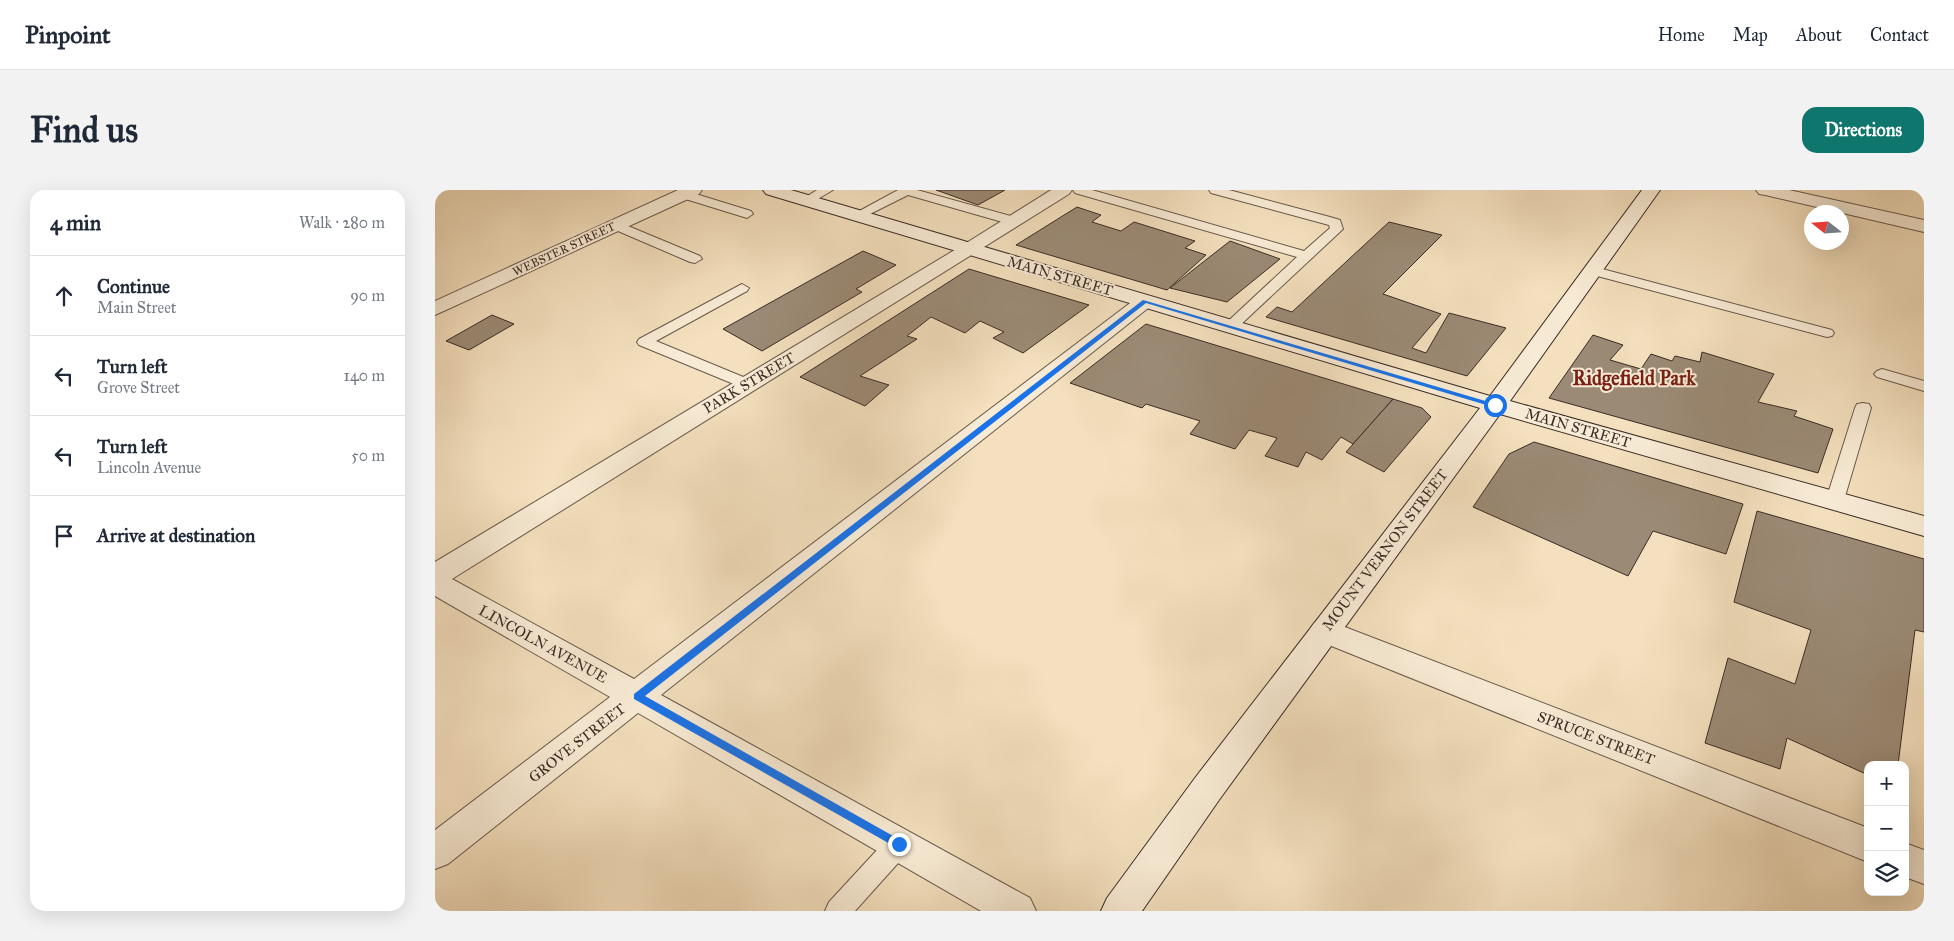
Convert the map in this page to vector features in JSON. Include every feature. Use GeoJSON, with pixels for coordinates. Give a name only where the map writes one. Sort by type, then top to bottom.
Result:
{"type":"FeatureCollection","features":[{"type":"Feature","properties":{"kind":"street","name":"MAIN STREET"},"geometry":{"type":"LineString","coordinates":[[772,190],[1495,405],[1924,526]]}},
{"type":"Feature","properties":{"kind":"street","name":"PARK STREET"},"geometry":{"type":"LineString","coordinates":[[435,576],[970,249],[1063,190]]}},
{"type":"Feature","properties":{"kind":"street","name":"MOUNT VERNON STREET"},"geometry":{"type":"LineString","coordinates":[[1120,911],[1207,789],[1495,405],[1591,270],[1651,190]]}},
{"type":"Feature","properties":{"kind":"street"},"geometry":{"type":"LineString","coordinates":[[1765,190],[1924,226]]}},
{"type":"Feature","properties":{"kind":"street","name":"WEBSTER STREET"},"geometry":{"type":"LineString","coordinates":[[435,309],[688,192]]}},
{"type":"Feature","properties":{"kind":"street","name":"GROVE STREET"},"geometry":{"type":"LineString","coordinates":[[435,852],[1145,301]]}},
{"type":"Feature","properties":{"kind":"street","name":"LINCOLN AVENUE"},"geometry":{"type":"LineString","coordinates":[[435,583],[1017,911]]}},
{"type":"Feature","properties":{"kind":"street","name":"SPRUCE STREET"},"geometry":{"type":"LineString","coordinates":[[1324,631],[1864,843]]}},
{"type":"Feature","properties":{"kind":"street"},"geometry":{"type":"LineString","coordinates":[[1909,861],[1924,867]]}},
{"type":"Feature","properties":{"kind":"lane"},"geometry":{"type":"LineString","coordinates":[[807,200],[827,190]]}},
{"type":"Feature","properties":{"kind":"lane"},"geometry":{"type":"LineString","coordinates":[[858,215],[907,190],[1013,221]]}},
{"type":"Feature","properties":{"kind":"lane"},"geometry":{"type":"LineString","coordinates":[[1079,190],[1306,256]]}},
{"type":"Feature","properties":{"kind":"lane"},"geometry":{"type":"LineString","coordinates":[[1215,190],[1335,223],[1337,229],[1231,326]]}},
{"type":"Feature","properties":{"kind":"lane"},"geometry":{"type":"LineString","coordinates":[[688,192],[747,214]]}},
{"type":"Feature","properties":{"kind":"lane"},"geometry":{"type":"LineString","coordinates":[[616,225],[695,259]]}},
{"type":"Feature","properties":{"kind":"lane"},"geometry":{"type":"LineString","coordinates":[[1591,270],[1827,333]]}},
{"type":"Feature","properties":{"kind":"lane"},"geometry":{"type":"LineString","coordinates":[[742,288],[644,342],[747,384]]}},
{"type":"Feature","properties":{"kind":"lane"},"geometry":{"type":"LineString","coordinates":[[1882,374],[1924,386]]}},
{"type":"Feature","properties":{"kind":"lane"},"geometry":{"type":"LineString","coordinates":[[1835,500],[1863,408]]}},
{"type":"Feature","properties":{"kind":"lane"},"geometry":{"type":"LineString","coordinates":[[838,911],[899,844]]}},
{"type":"Feature","properties":{"kind":"building"},"geometry":{"type":"Polygon","coordinates":[[[936,190],[1005,190],[978,205],[936,190]]]}},
{"type":"Feature","properties":{"kind":"building"},"geometry":{"type":"Polygon","coordinates":[[[1077,207],[1101,215],[1092,222],[1121,231],[1134,222],[1195,241],[1185,248],[1206,255],[1167,290],[1016,245],[1077,207]]]}},
{"type":"Feature","properties":{"kind":"building"},"geometry":{"type":"Polygon","coordinates":[[[1389,222],[1442,235],[1383,294],[1441,314],[1412,348],[1426,353],[1449,313],[1506,328],[1467,376],[1266,317],[1277,307],[1292,312],[1389,222]]]}},
{"type":"Feature","properties":{"kind":"building"},"geometry":{"type":"Polygon","coordinates":[[[1230,241],[1280,259],[1227,302],[1170,288],[1230,241]]]}},
{"type":"Feature","properties":{"kind":"building"},"geometry":{"type":"Polygon","coordinates":[[[863,251],[896,265],[856,289],[862,292],[762,351],[723,329],[863,251]]]}},
{"type":"Feature","properties":{"kind":"building"},"geometry":{"type":"Polygon","coordinates":[[[969,269],[1089,305],[1023,353],[993,338],[1004,332],[980,321],[965,333],[931,317],[907,336],[917,339],[860,376],[889,385],[865,406],[800,377],[969,269]]]}},
{"type":"Feature","properties":{"kind":"building"},"geometry":{"type":"Polygon","coordinates":[[[492,315],[514,324],[469,350],[446,341],[492,315]]]}},
{"type":"Feature","properties":{"kind":"building"},"geometry":{"type":"Polygon","coordinates":[[[1146,324],[1393,399],[1353,444],[1341,437],[1322,460],[1306,452],[1298,467],[1265,456],[1277,438],[1249,430],[1235,449],[1190,434],[1200,421],[1146,404],[1142,408],[1070,383],[1146,324]]]}},
{"type":"Feature","properties":{"kind":"building"},"geometry":{"type":"Polygon","coordinates":[[[1593,335],[1623,345],[1610,360],[1641,369],[1651,354],[1672,361],[1675,356],[1700,362],[1702,352],[1774,374],[1758,402],[1797,411],[1794,416],[1833,429],[1818,473],[1549,398],[1593,335]]]}},
{"type":"Feature","properties":{"kind":"building"},"geometry":{"type":"Polygon","coordinates":[[[1393,399],[1422,408],[1431,417],[1384,472],[1346,452],[1393,399]]]}},
{"type":"Feature","properties":{"kind":"building"},"geometry":{"type":"Polygon","coordinates":[[[1534,442],[1743,504],[1726,554],[1653,531],[1628,576],[1473,507],[1509,454],[1534,442]]]}},
{"type":"Feature","properties":{"kind":"building"},"geometry":{"type":"Polygon","coordinates":[[[1757,511],[1924,559],[1924,632],[1915,630],[1899,761],[1864,761],[1864,773],[1787,738],[1780,769],[1705,743],[1728,658],[1795,684],[1811,630],[1734,602],[1757,511]]]}},
{"type":"Feature","properties":{"kind":"district","name":"Ridgefield Park"},"geometry":{"type":"Point","coordinates":[1634,378]}},
{"type":"Feature","properties":{"kind":"route"},"geometry":{"type":"LineString","coordinates":[[899,844],[637,697],[1145,301],[1495,405]]}}]}
